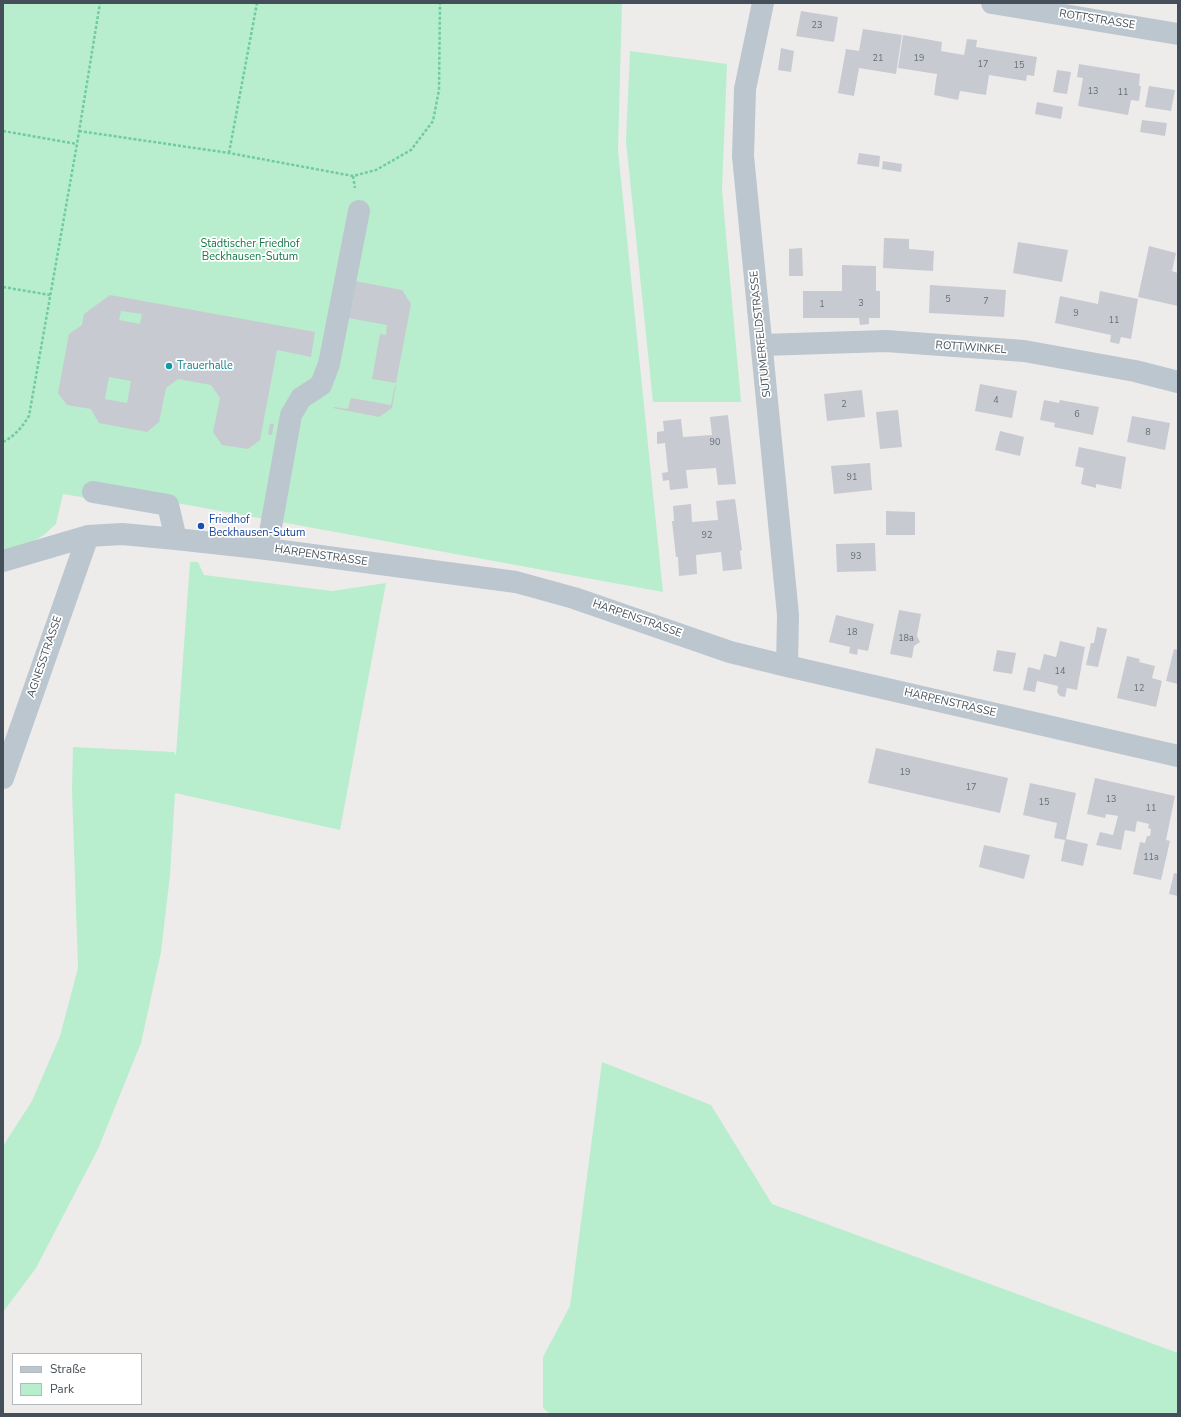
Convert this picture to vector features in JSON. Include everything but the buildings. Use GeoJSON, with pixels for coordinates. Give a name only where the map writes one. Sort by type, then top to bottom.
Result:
{"type":"FeatureCollection","features":[{"type":"Feature","properties":{"kind":"street","name":"SUTUMERFELDSTRASSE"},"geometry":{"type":"LineString","coordinates":[[763,3],[745,89],[743,156],[788,615],[787,666]]}},
{"type":"Feature","properties":{"kind":"street","name":"ROTTSTRASSE"},"geometry":{"type":"LineString","coordinates":[[992,3],[1178,34]]}},
{"type":"Feature","properties":{"kind":"street"},"geometry":{"type":"LineString","coordinates":[[267,549],[291,415],[301,398],[320,385],[329,364],[359,211]]}},
{"type":"Feature","properties":{"kind":"street","name":"ROTTWINKEL"},"geometry":{"type":"LineString","coordinates":[[762,346],[886,341],[1024,351],[1135,371],[1178,382]]}},
{"type":"Feature","properties":{"kind":"street"},"geometry":{"type":"LineString","coordinates":[[93,492],[168,505],[176,539]]}},
{"type":"Feature","properties":{"kind":"street","name":"HARPENSTRASSE"},"geometry":{"type":"LineString","coordinates":[[3,561],[88,536],[122,534],[267,549],[516,582],[574,598],[730,652],[1178,756]]}},
{"type":"Feature","properties":{"kind":"street","name":"AGNESSTRASSE"},"geometry":{"type":"LineString","coordinates":[[3,778],[88,536]]}},
{"type":"Feature","properties":{"kind":"path"},"geometry":{"type":"LineString","coordinates":[[3,442],[23,426],[29,416],[77,144],[100,3]]}},
{"type":"Feature","properties":{"kind":"path"},"geometry":{"type":"LineString","coordinates":[[229,153],[257,3]]}},
{"type":"Feature","properties":{"kind":"path"},"geometry":{"type":"LineString","coordinates":[[79,131],[229,153],[353,176],[376,170],[411,150],[433,121],[439,90],[440,3]]}},
{"type":"Feature","properties":{"kind":"path"},"geometry":{"type":"LineString","coordinates":[[3,131],[77,144]]}},
{"type":"Feature","properties":{"kind":"path"},"geometry":{"type":"LineString","coordinates":[[3,287],[50,295]]}},
{"type":"Feature","properties":{"kind":"green space","name":"Städtischer Friedhof Beckhausen-Sutum"},"geometry":{"type":"Polygon","coordinates":[[[3,3],[622,3],[618,150],[663,592],[95,488],[93,499],[63,494],[56,524],[44,535],[3,558],[3,3]]]}},
{"type":"Feature","properties":{"kind":"green space"},"geometry":{"type":"Polygon","coordinates":[[[630,51],[727,64],[722,190],[741,402],[653,402],[626,141],[630,51]]]}},
{"type":"Feature","properties":{"kind":"green space"},"geometry":{"type":"Polygon","coordinates":[[[190,562],[198,562],[204,575],[332,591],[386,583],[340,830],[175,793],[170,875],[161,952],[141,1043],[98,1149],[36,1268],[3,1312],[3,1146],[32,1101],[60,1036],[78,968],[72,790],[73,747],[174,752],[176,755],[190,562]]]}},
{"type":"Feature","properties":{"kind":"green space"},"geometry":{"type":"Polygon","coordinates":[[[602,1062],[711,1105],[772,1204],[1178,1353],[1178,1414],[550,1414],[543,1408],[543,1357],[570,1306],[602,1062]]]}},
{"type":"Feature","properties":{"kind":"place","name":"Trauerhalle"},"geometry":{"type":"Point","coordinates":[169,366]}},
{"type":"Feature","properties":{"kind":"place","name":"Friedhof Beckhausen-Sutum"},"geometry":{"type":"Point","coordinates":[201,526]}}]}
